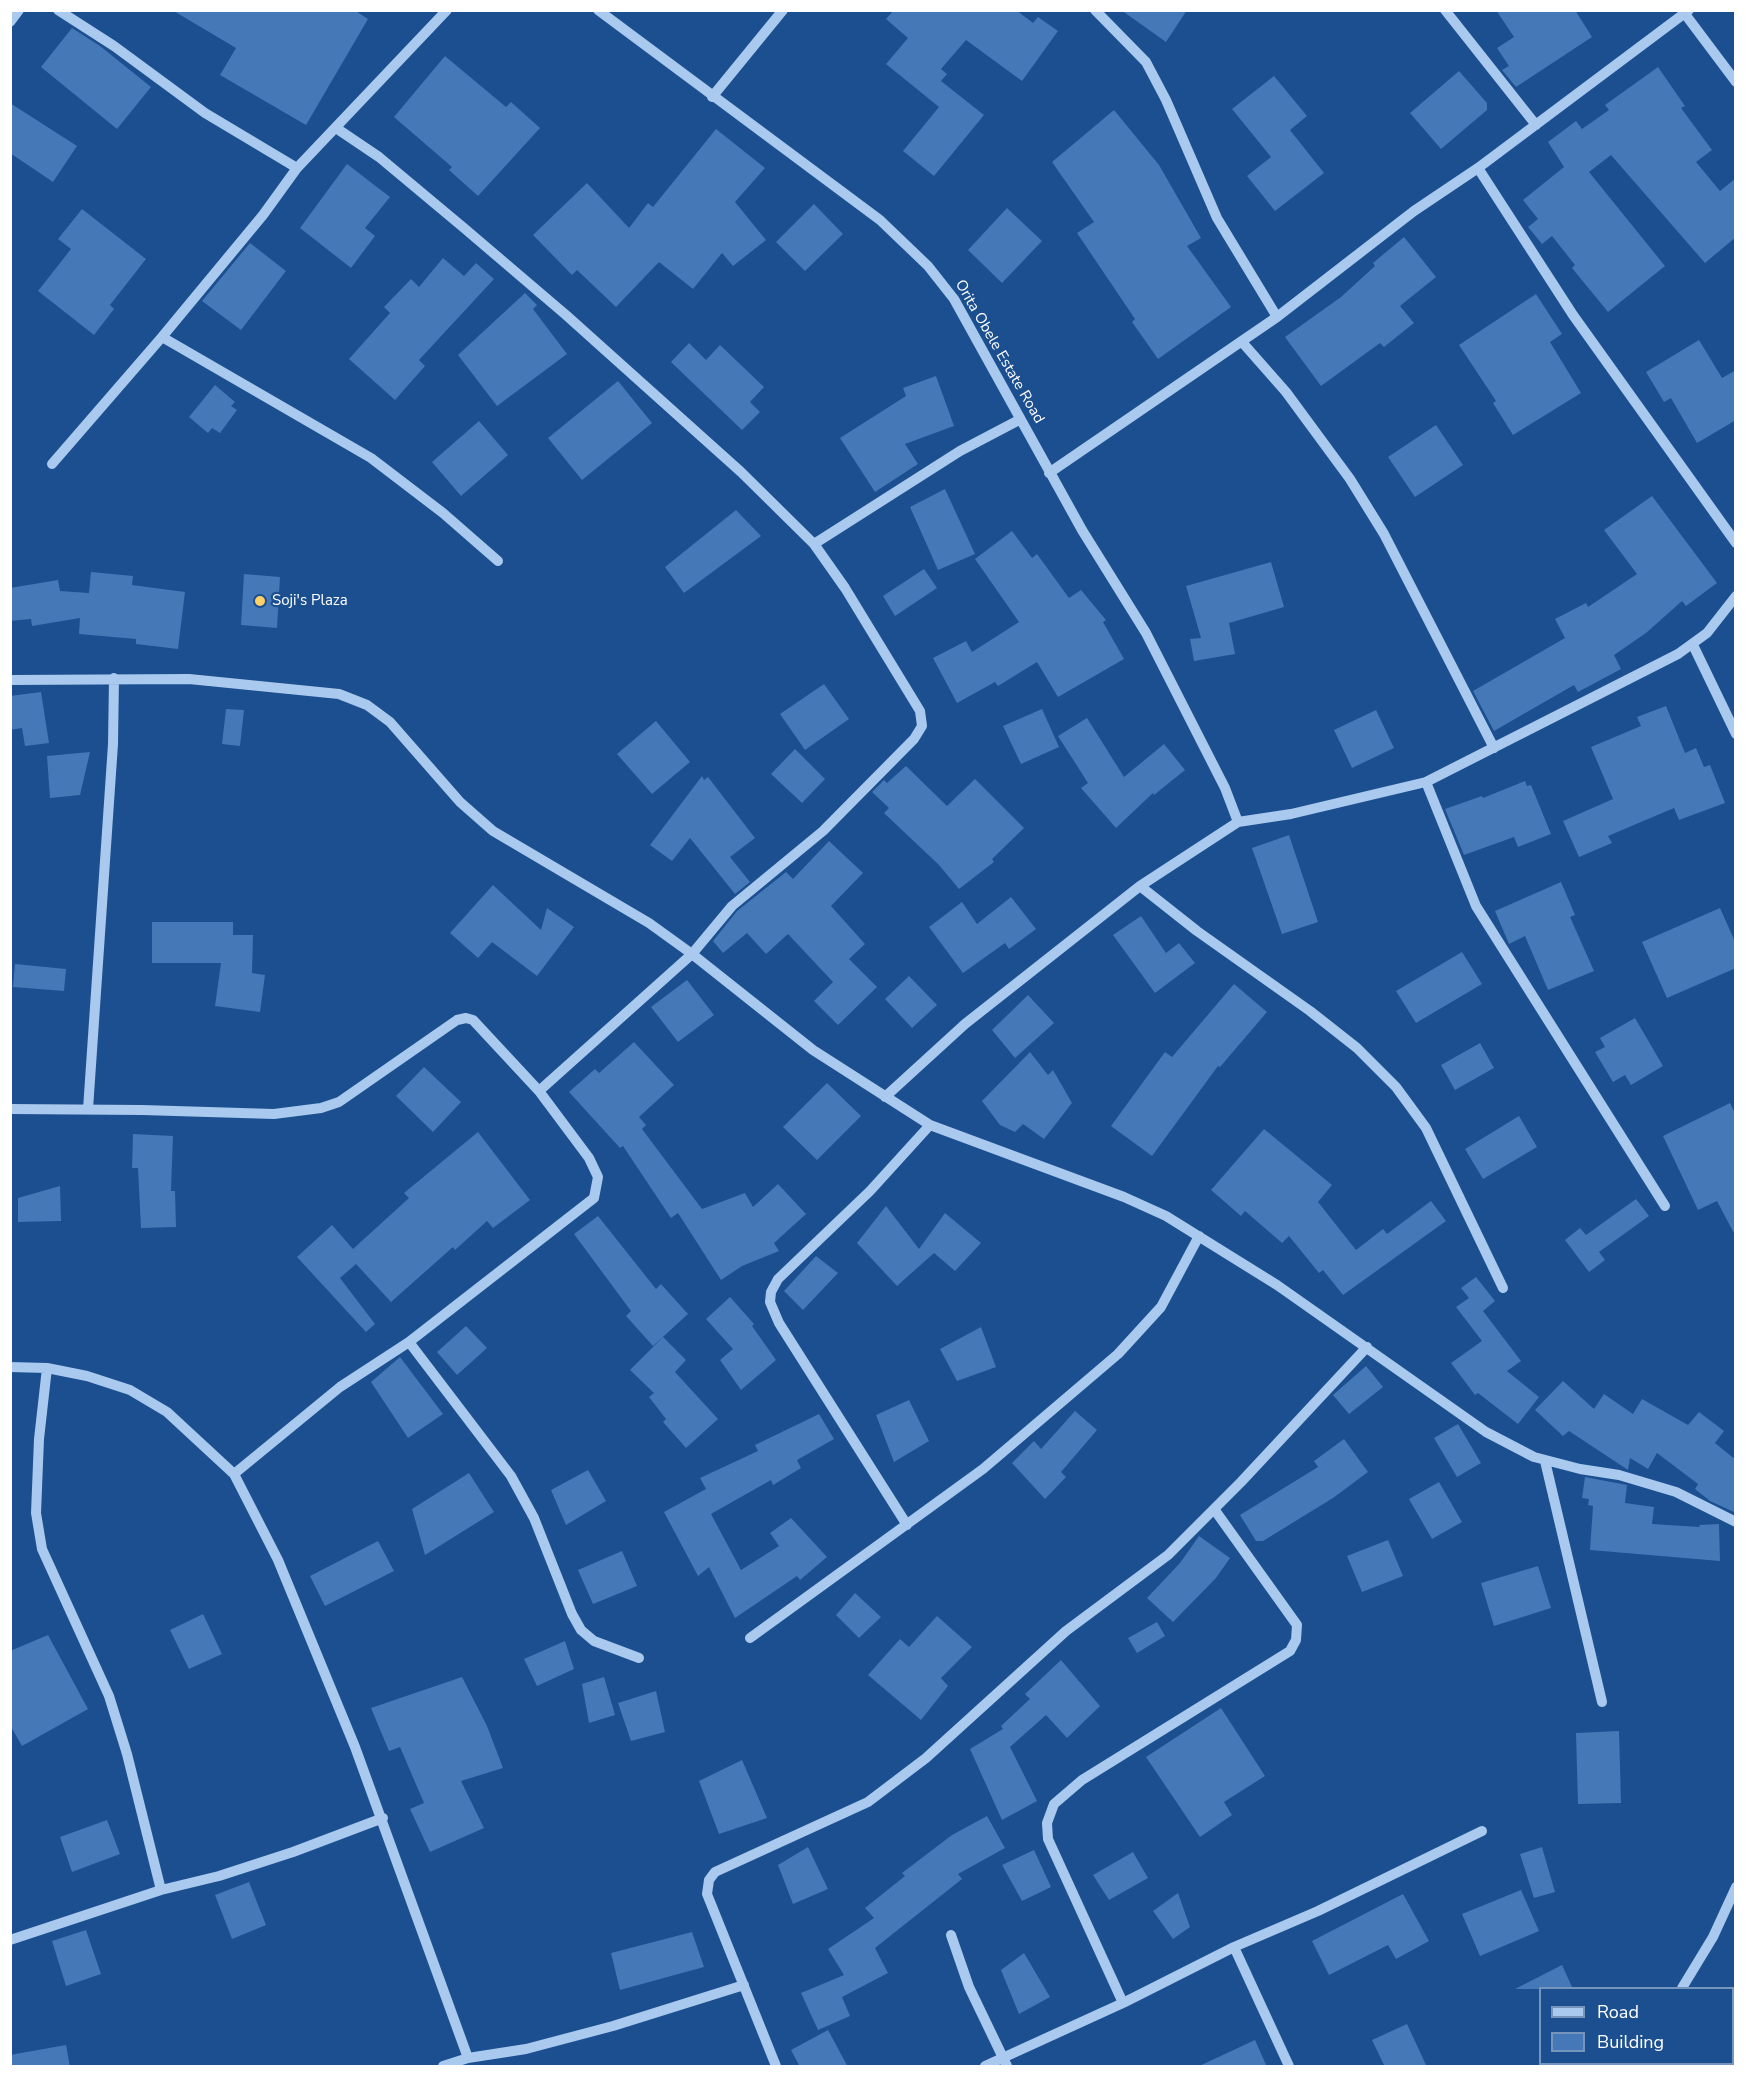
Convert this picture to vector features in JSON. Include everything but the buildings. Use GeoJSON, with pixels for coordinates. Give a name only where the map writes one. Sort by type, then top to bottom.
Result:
{"type":"FeatureCollection","features":[{"type":"Feature","properties":{"kind":"street"},"geometry":{"type":"LineString","coordinates":[[10,22],[19,10]]}},
{"type":"Feature","properties":{"kind":"street"},"geometry":{"type":"LineString","coordinates":[[58,10],[114,46],[205,113],[297,168]]}},
{"type":"Feature","properties":{"kind":"street"},"geometry":{"type":"LineString","coordinates":[[52,464],[162,338],[263,215],[297,168],[447,10]]}},
{"type":"Feature","properties":{"kind":"street","name":"Orita Obele Estate Road"},"geometry":{"type":"LineString","coordinates":[[598,10],[880,220],[928,266],[954,299],[1049,473],[1146,633],[1226,788],[1238,822]]}},
{"type":"Feature","properties":{"kind":"street"},"geometry":{"type":"LineString","coordinates":[[712,97],[783,10]]}},
{"type":"Feature","properties":{"kind":"street"},"geometry":{"type":"LineString","coordinates":[[1095,10],[1146,62],[1166,100],[1217,218],[1277,317]]}},
{"type":"Feature","properties":{"kind":"street"},"geometry":{"type":"LineString","coordinates":[[1445,10],[1536,125]]}},
{"type":"Feature","properties":{"kind":"street"},"geometry":{"type":"LineString","coordinates":[[1049,473],[1277,317],[1414,211],[1478,168],[1687,12],[1736,82]]}},
{"type":"Feature","properties":{"kind":"street"},"geometry":{"type":"LineString","coordinates":[[336,128],[379,158],[566,315],[741,472],[814,544],[845,588],[920,711],[922,726],[914,739],[823,831],[719,918],[692,954],[539,1091]]}},
{"type":"Feature","properties":{"kind":"street"},"geometry":{"type":"LineString","coordinates":[[1478,168],[1573,315],[1736,543]]}},
{"type":"Feature","properties":{"kind":"street"},"geometry":{"type":"LineString","coordinates":[[162,338],[371,458],[443,513],[498,561]]}},
{"type":"Feature","properties":{"kind":"street"},"geometry":{"type":"LineString","coordinates":[[1242,342],[1286,392],[1350,479],[1384,534],[1494,748]]}},
{"type":"Feature","properties":{"kind":"street"},"geometry":{"type":"LineString","coordinates":[[814,544],[960,452],[1019,420]]}},
{"type":"Feature","properties":{"kind":"street"},"geometry":{"type":"LineString","coordinates":[[885,1097],[965,1024],[1140,886],[1238,822],[1291,814],[1426,782],[1693,645],[1707,633],[1736,596]]}},
{"type":"Feature","properties":{"kind":"street"},"geometry":{"type":"LineString","coordinates":[[1693,645],[1736,734]]}},
{"type":"Feature","properties":{"kind":"street"},"geometry":{"type":"LineString","coordinates":[[88,1109],[113,744],[114,678]]}},
{"type":"Feature","properties":{"kind":"street"},"geometry":{"type":"LineString","coordinates":[[10,680],[189,679],[297,687],[339,694],[367,705],[390,722],[460,802],[493,831],[649,923],[692,954],[804,1043],[930,1125],[1124,1197],[1199,1236],[1367,1347],[1486,1432],[1545,1461],[1619,1475],[1676,1492],[1736,1522]]}},
{"type":"Feature","properties":{"kind":"street"},"geometry":{"type":"LineString","coordinates":[[1426,782],[1476,906],[1665,1206]]}},
{"type":"Feature","properties":{"kind":"street"},"geometry":{"type":"LineString","coordinates":[[1140,886],[1197,931],[1310,1011],[1357,1048],[1396,1088],[1426,1128],[1503,1288]]}},
{"type":"Feature","properties":{"kind":"street"},"geometry":{"type":"LineString","coordinates":[[10,1109],[274,1114],[321,1108],[339,1102],[457,1020],[466,1018],[473,1020],[539,1091],[589,1158],[598,1177],[594,1198],[410,1342],[340,1387],[234,1474]]}},
{"type":"Feature","properties":{"kind":"street"},"geometry":{"type":"LineString","coordinates":[[907,1524],[779,1323],[770,1302],[771,1292],[778,1279],[870,1191],[930,1125]]}},
{"type":"Feature","properties":{"kind":"street"},"geometry":{"type":"LineString","coordinates":[[750,1638],[983,1469],[1118,1354],[1161,1307],[1199,1236]]}},
{"type":"Feature","properties":{"kind":"street"},"geometry":{"type":"LineString","coordinates":[[410,1342],[511,1476],[534,1518],[572,1614],[581,1630],[594,1641],[639,1658]]}},
{"type":"Feature","properties":{"kind":"street"},"geometry":{"type":"LineString","coordinates":[[776,2067],[707,1894],[709,1880],[715,1872],[868,1802],[926,1758],[1066,1631],[1168,1555],[1367,1347]]}},
{"type":"Feature","properties":{"kind":"street"},"geometry":{"type":"LineString","coordinates":[[10,1367],[47,1368],[87,1376],[130,1390],[167,1412],[234,1474],[278,1560],[383,1818],[468,2058]]}},
{"type":"Feature","properties":{"kind":"street"},"geometry":{"type":"LineString","coordinates":[[47,1368],[39,1439],[36,1513],[42,1549],[110,1696],[161,1890]]}},
{"type":"Feature","properties":{"kind":"street"},"geometry":{"type":"LineString","coordinates":[[1545,1461],[1602,1702]]}},
{"type":"Feature","properties":{"kind":"street"},"geometry":{"type":"LineString","coordinates":[[1123,2003],[1048,1839],[1047,1823],[1054,1804],[1082,1780],[1290,1651],[1296,1640],[1297,1625],[1214,1509]]}},
{"type":"Feature","properties":{"kind":"street"},"geometry":{"type":"LineString","coordinates":[[10,1940],[161,1890],[219,1876],[293,1852],[383,1818]]}},
{"type":"Feature","properties":{"kind":"street"},"geometry":{"type":"LineString","coordinates":[[985,2067],[1004,2062],[1234,1947],[1318,1911],[1482,1831]]}},
{"type":"Feature","properties":{"kind":"street"},"geometry":{"type":"LineString","coordinates":[[1683,1987],[1713,1937],[1736,1887]]}},
{"type":"Feature","properties":{"kind":"street"},"geometry":{"type":"LineString","coordinates":[[951,1935],[969,1987],[1004,2062]]}},
{"type":"Feature","properties":{"kind":"street"},"geometry":{"type":"LineString","coordinates":[[1234,1947],[1289,2067]]}},
{"type":"Feature","properties":{"kind":"street"},"geometry":{"type":"LineString","coordinates":[[443,2067],[468,2058],[526,2049],[744,1985]]}},
{"type":"Feature","properties":{"kind":"place","name":"Soji's Plaza"},"geometry":{"type":"Point","coordinates":[260,601]}}]}
